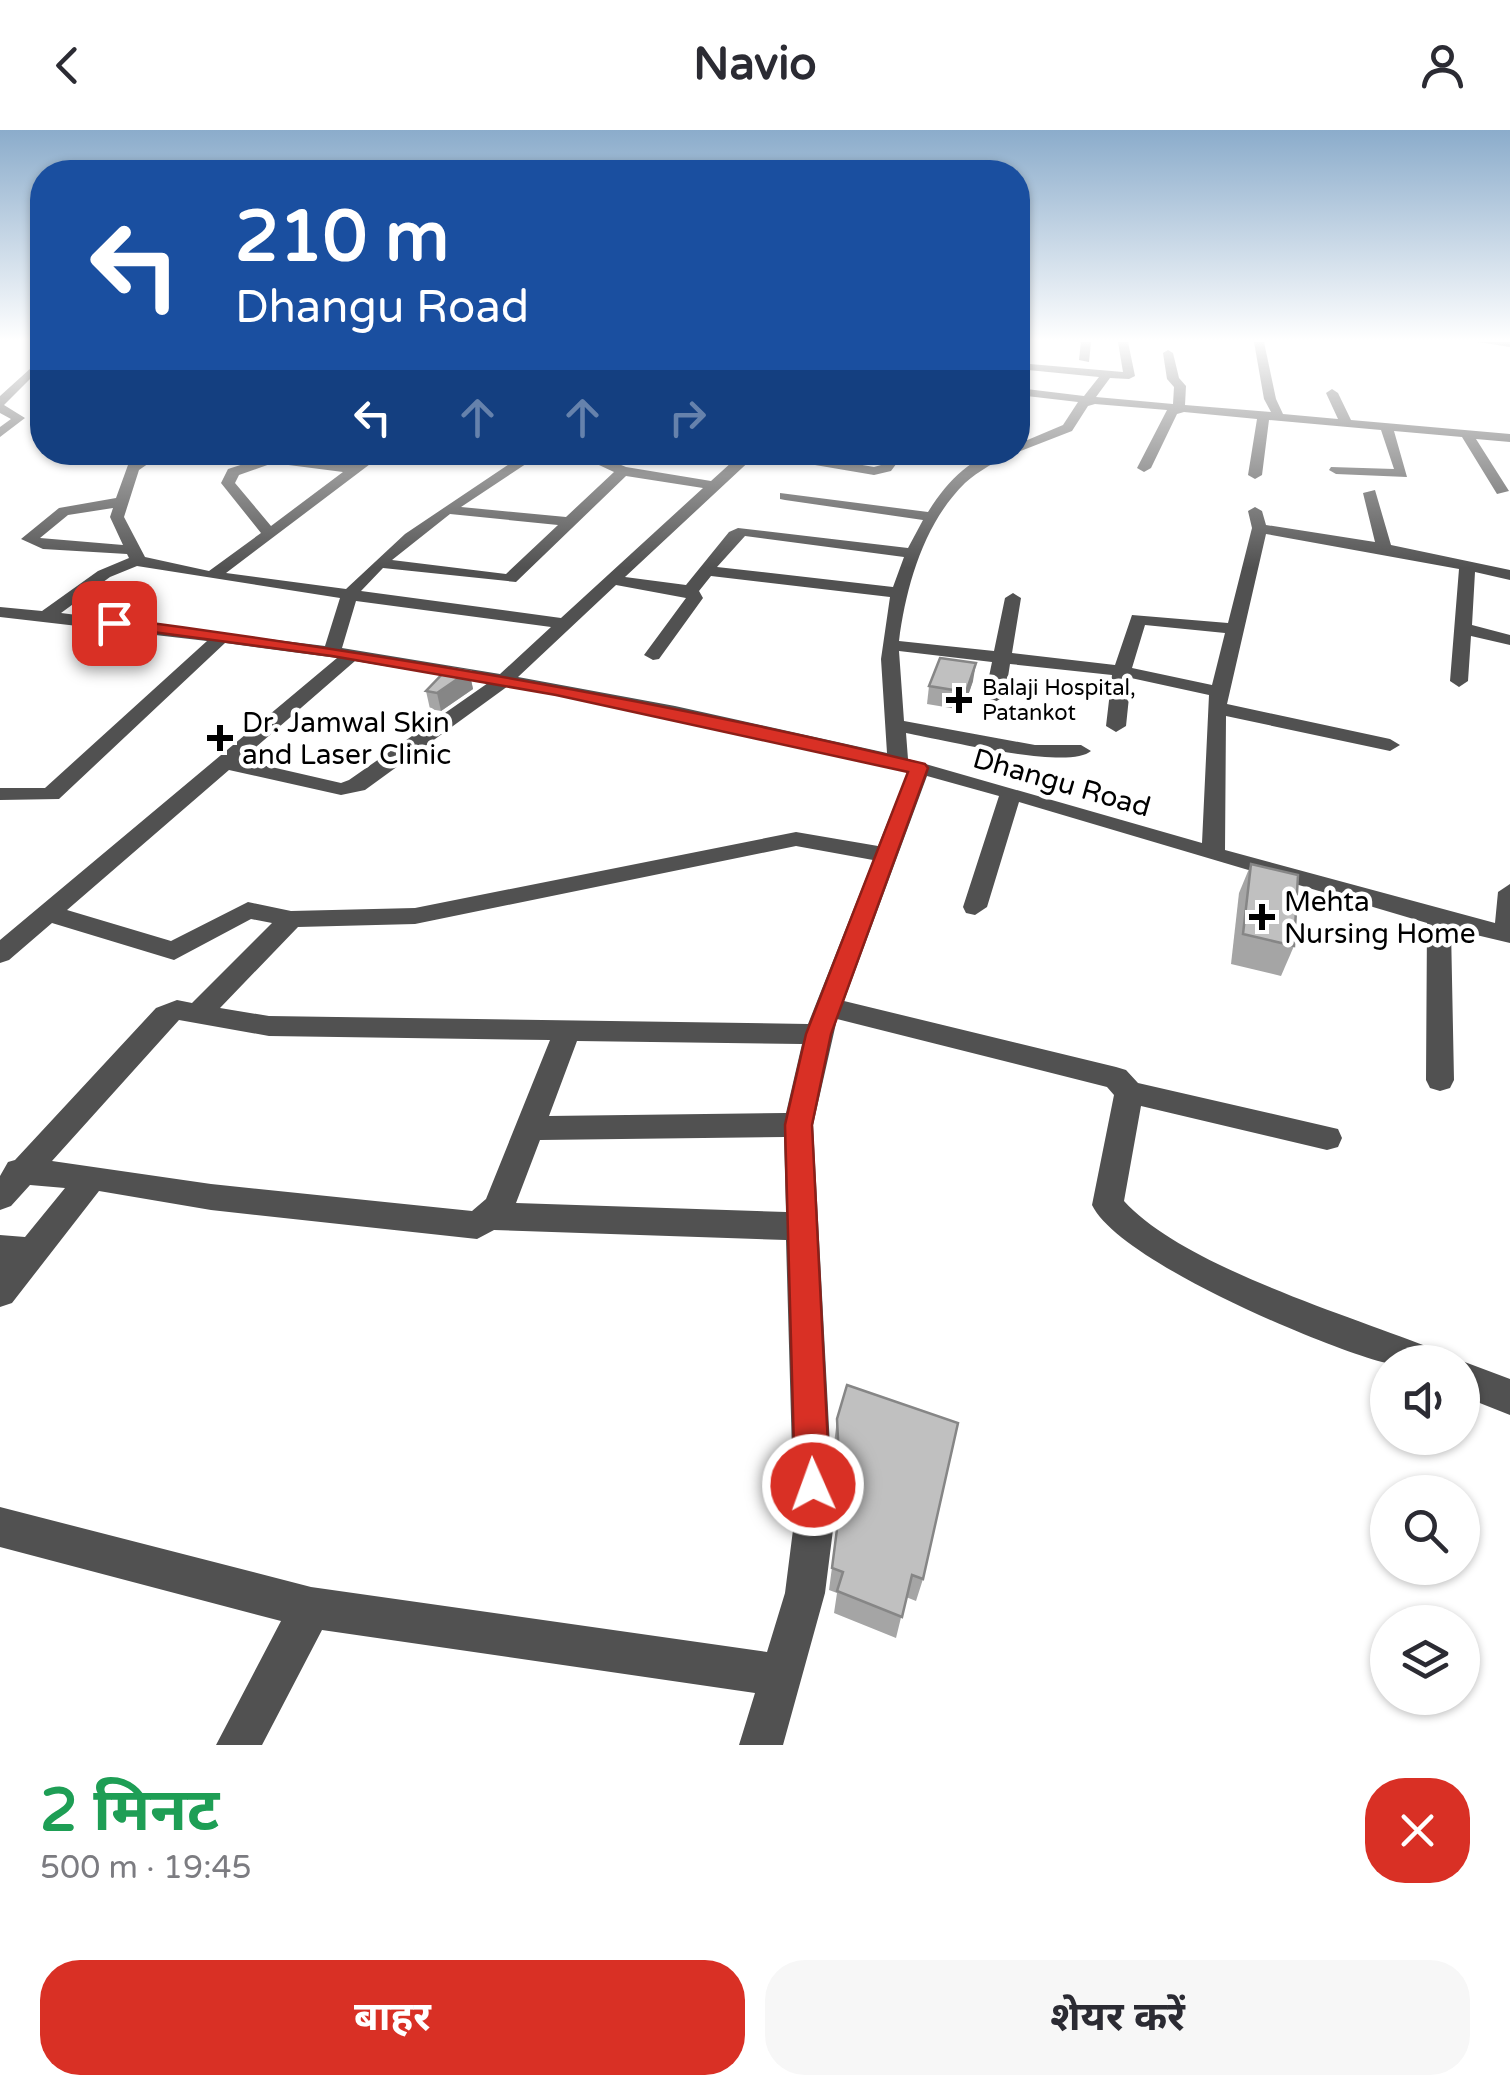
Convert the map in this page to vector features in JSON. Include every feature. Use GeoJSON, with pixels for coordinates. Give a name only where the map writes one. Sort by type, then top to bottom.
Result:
{"type":"FeatureCollection","features":[{"type":"Feature","properties":{"kind":"street"},"geometry":{"type":"LineString","coordinates":[[0,434],[23,417]]}},
{"type":"Feature","properties":{"kind":"street"},"geometry":{"type":"LineString","coordinates":[[1030,444],[1068,428],[1075,417]]}},
{"type":"Feature","properties":{"kind":"street"},"geometry":{"type":"LineString","coordinates":[[1144,468],[1172,417]]}},
{"type":"Feature","properties":{"kind":"street"},"geometry":{"type":"LineString","coordinates":[[1258,417],[1510,438]]}},
{"type":"Feature","properties":{"kind":"street"},"geometry":{"type":"LineString","coordinates":[[1344,417],[1347,425]]}},
{"type":"Feature","properties":{"kind":"street"},"geometry":{"type":"LineString","coordinates":[[1255,474],[1264,418]]}},
{"type":"Feature","properties":{"kind":"street"},"geometry":{"type":"LineString","coordinates":[[1336,470],[1402,474],[1386,427]]}},
{"type":"Feature","properties":{"kind":"street"},"geometry":{"type":"LineString","coordinates":[[1468,435],[1502,491]]}},
{"type":"Feature","properties":{"kind":"street"},"geometry":{"type":"LineString","coordinates":[[1030,439],[1041,441]]}},
{"type":"Feature","properties":{"kind":"street"},"geometry":{"type":"LineString","coordinates":[[136,555],[119,525],[121,502],[133,468],[138,465]]}},
{"type":"Feature","properties":{"kind":"street"},"geometry":{"type":"LineString","coordinates":[[254,465],[233,472],[228,483],[270,534]]}},
{"type":"Feature","properties":{"kind":"street"},"geometry":{"type":"LineString","coordinates":[[318,465],[356,470]]}},
{"type":"Feature","properties":{"kind":"street"},"geometry":{"type":"LineString","coordinates":[[212,576],[363,465]]}},
{"type":"Feature","properties":{"kind":"street"},"geometry":{"type":"LineString","coordinates":[[0,954],[225,764],[342,653],[351,593],[380,562],[512,465]]}},
{"type":"Feature","properties":{"kind":"street"},"geometry":{"type":"LineString","coordinates":[[608,465],[622,471],[714,486]]}},
{"type":"Feature","properties":{"kind":"street"},"geometry":{"type":"LineString","coordinates":[[225,764],[341,789],[352,787],[503,681],[737,465]]}},
{"type":"Feature","properties":{"kind":"street"},"geometry":{"type":"LineString","coordinates":[[838,465],[874,471],[889,465]]}},
{"type":"Feature","properties":{"kind":"street"},"geometry":{"type":"LineString","coordinates":[[761,1745],[805,1594],[814,1522],[798,1125],[824,1021],[887,854],[908,766],[896,725],[890,645],[900,593],[913,554],[933,517],[964,474],[980,465]]}},
{"type":"Feature","properties":{"kind":"street"},"geometry":{"type":"LineString","coordinates":[[380,562],[483,578],[514,577],[622,471]]}},
{"type":"Feature","properties":{"kind":"street"},"geometry":{"type":"LineString","coordinates":[[1370,493],[1384,548]]}},
{"type":"Feature","properties":{"kind":"street"},"geometry":{"type":"LineString","coordinates":[[786,496],[933,517]]}},
{"type":"Feature","properties":{"kind":"street"},"geometry":{"type":"LineString","coordinates":[[121,502],[64,511],[29,538],[42,544],[136,555],[212,576],[565,624]]}},
{"type":"Feature","properties":{"kind":"street"},"geometry":{"type":"LineString","coordinates":[[450,510],[572,522]]}},
{"type":"Feature","properties":{"kind":"street"},"geometry":{"type":"LineString","coordinates":[[1213,855],[1218,700],[1258,520],[1510,575]]}},
{"type":"Feature","properties":{"kind":"street"},"geometry":{"type":"LineString","coordinates":[[690,591],[734,534],[743,531],[913,554]]}},
{"type":"Feature","properties":{"kind":"street"},"geometry":{"type":"LineString","coordinates":[[46,616],[136,555]]}},
{"type":"Feature","properties":{"kind":"street"},"geometry":{"type":"LineString","coordinates":[[1460,681],[1467,566]]}},
{"type":"Feature","properties":{"kind":"street"},"geometry":{"type":"LineString","coordinates":[[704,570],[900,593]]}},
{"type":"Feature","properties":{"kind":"street"},"geometry":{"type":"LineString","coordinates":[[446,608],[483,578]]}},
{"type":"Feature","properties":{"kind":"street"},"geometry":{"type":"LineString","coordinates":[[612,580],[690,591],[696,598],[654,654]]}},
{"type":"Feature","properties":{"kind":"street"},"geometry":{"type":"LineString","coordinates":[[995,696],[1014,598]]}},
{"type":"Feature","properties":{"kind":"street","name":"Dhangu Road"},"geometry":{"type":"LineString","coordinates":[[6,617],[46,616],[342,653],[503,681],[908,766],[1439,920],[1508,935]]}},
{"type":"Feature","properties":{"kind":"street"},"geometry":{"type":"LineString","coordinates":[[1116,726],[1122,671],[1142,618],[1236,628]]}},
{"type":"Feature","properties":{"kind":"street"},"geometry":{"type":"LineString","coordinates":[[1465,629],[1510,640]]}},
{"type":"Feature","properties":{"kind":"street"},"geometry":{"type":"LineString","coordinates":[[0,794],[40,797],[56,791],[222,636]]}},
{"type":"Feature","properties":{"kind":"street"},"geometry":{"type":"LineString","coordinates":[[890,645],[1122,671],[1390,744]]}},
{"type":"Feature","properties":{"kind":"street"},"geometry":{"type":"LineString","coordinates":[[896,725],[1035,751],[1081,751]]}},
{"type":"Feature","properties":{"kind":"street"},"geometry":{"type":"LineString","coordinates":[[974,908],[1010,795]]}},
{"type":"Feature","properties":{"kind":"street"},"geometry":{"type":"LineString","coordinates":[[48,913],[166,951],[178,950],[241,912],[291,919],[415,916],[796,838],[887,854]]}},
{"type":"Feature","properties":{"kind":"street"},"geometry":{"type":"LineString","coordinates":[[1508,935],[1510,892]]}},
{"type":"Feature","properties":{"kind":"street"},"geometry":{"type":"LineString","coordinates":[[199,1012],[291,919]]}},
{"type":"Feature","properties":{"kind":"street"},"geometry":{"type":"LineString","coordinates":[[1439,920],[1440,1080]]}},
{"type":"Feature","properties":{"kind":"street"},"geometry":{"type":"LineString","coordinates":[[0,1197],[166,1015],[177,1010],[268,1026],[568,1032],[824,1021],[1116,1078],[1129,1092],[1327,1138]]}},
{"type":"Feature","properties":{"kind":"street"},"geometry":{"type":"LineString","coordinates":[[20,1171],[92,1177],[211,1197],[477,1225],[498,1208],[568,1032]]}},
{"type":"Feature","properties":{"kind":"street"},"geometry":{"type":"LineString","coordinates":[[1129,1092],[1108,1206],[1122,1226],[1175,1260],[1382,1345]]}},
{"type":"Feature","properties":{"kind":"street"},"geometry":{"type":"LineString","coordinates":[[530,1128],[798,1125]]}},
{"type":"Feature","properties":{"kind":"street"},"geometry":{"type":"LineString","coordinates":[[0,1292],[16,1250],[92,1177]]}},
{"type":"Feature","properties":{"kind":"street"},"geometry":{"type":"LineString","coordinates":[[490,1216],[802,1227]]}},
{"type":"Feature","properties":{"kind":"street"},"geometry":{"type":"LineString","coordinates":[[1480,1385],[1510,1397]]}},
{"type":"Feature","properties":{"kind":"street"},"geometry":{"type":"LineString","coordinates":[[0,1527],[311,1608],[781,1676]]}},
{"type":"Feature","properties":{"kind":"street"},"geometry":{"type":"LineString","coordinates":[[238,1745],[311,1608]]}},
{"type":"Feature","properties":{"kind":"building"},"geometry":{"type":"Polygon","coordinates":[[[940,658],[976,663],[966,692],[929,686],[940,658]]]}},
{"type":"Feature","properties":{"kind":"building"},"geometry":{"type":"Polygon","coordinates":[[[448,668],[469,671],[437,693],[426,691],[448,668]]]}},
{"type":"Feature","properties":{"kind":"building"},"geometry":{"type":"Polygon","coordinates":[[[1251,864],[1298,875],[1294,946],[1243,934],[1251,864]]]}},
{"type":"Feature","properties":{"kind":"building"},"geometry":{"type":"Polygon","coordinates":[[[847,1385],[958,1423],[923,1579],[912,1575],[902,1617],[837,1591],[843,1572],[832,1568],[841,1498],[837,1419],[847,1385]]]}},
{"type":"Feature","properties":{"kind":"place","name":"Balaji Hospital, Patankot"},"geometry":{"type":"Point","coordinates":[959,700]}},
{"type":"Feature","properties":{"kind":"place","name":"Dr. Jamwal Skin and Laser Clinic"},"geometry":{"type":"Point","coordinates":[220,738]}},
{"type":"Feature","properties":{"kind":"place","name":"Mehta Nursing Home"},"geometry":{"type":"Point","coordinates":[1262,917]}},
{"type":"Feature","properties":{"kind":"route"},"geometry":{"type":"LineString","coordinates":[[114,623],[332,652],[556,690],[919,768],[818,1034],[798,1125],[813,1485]]}}]}
